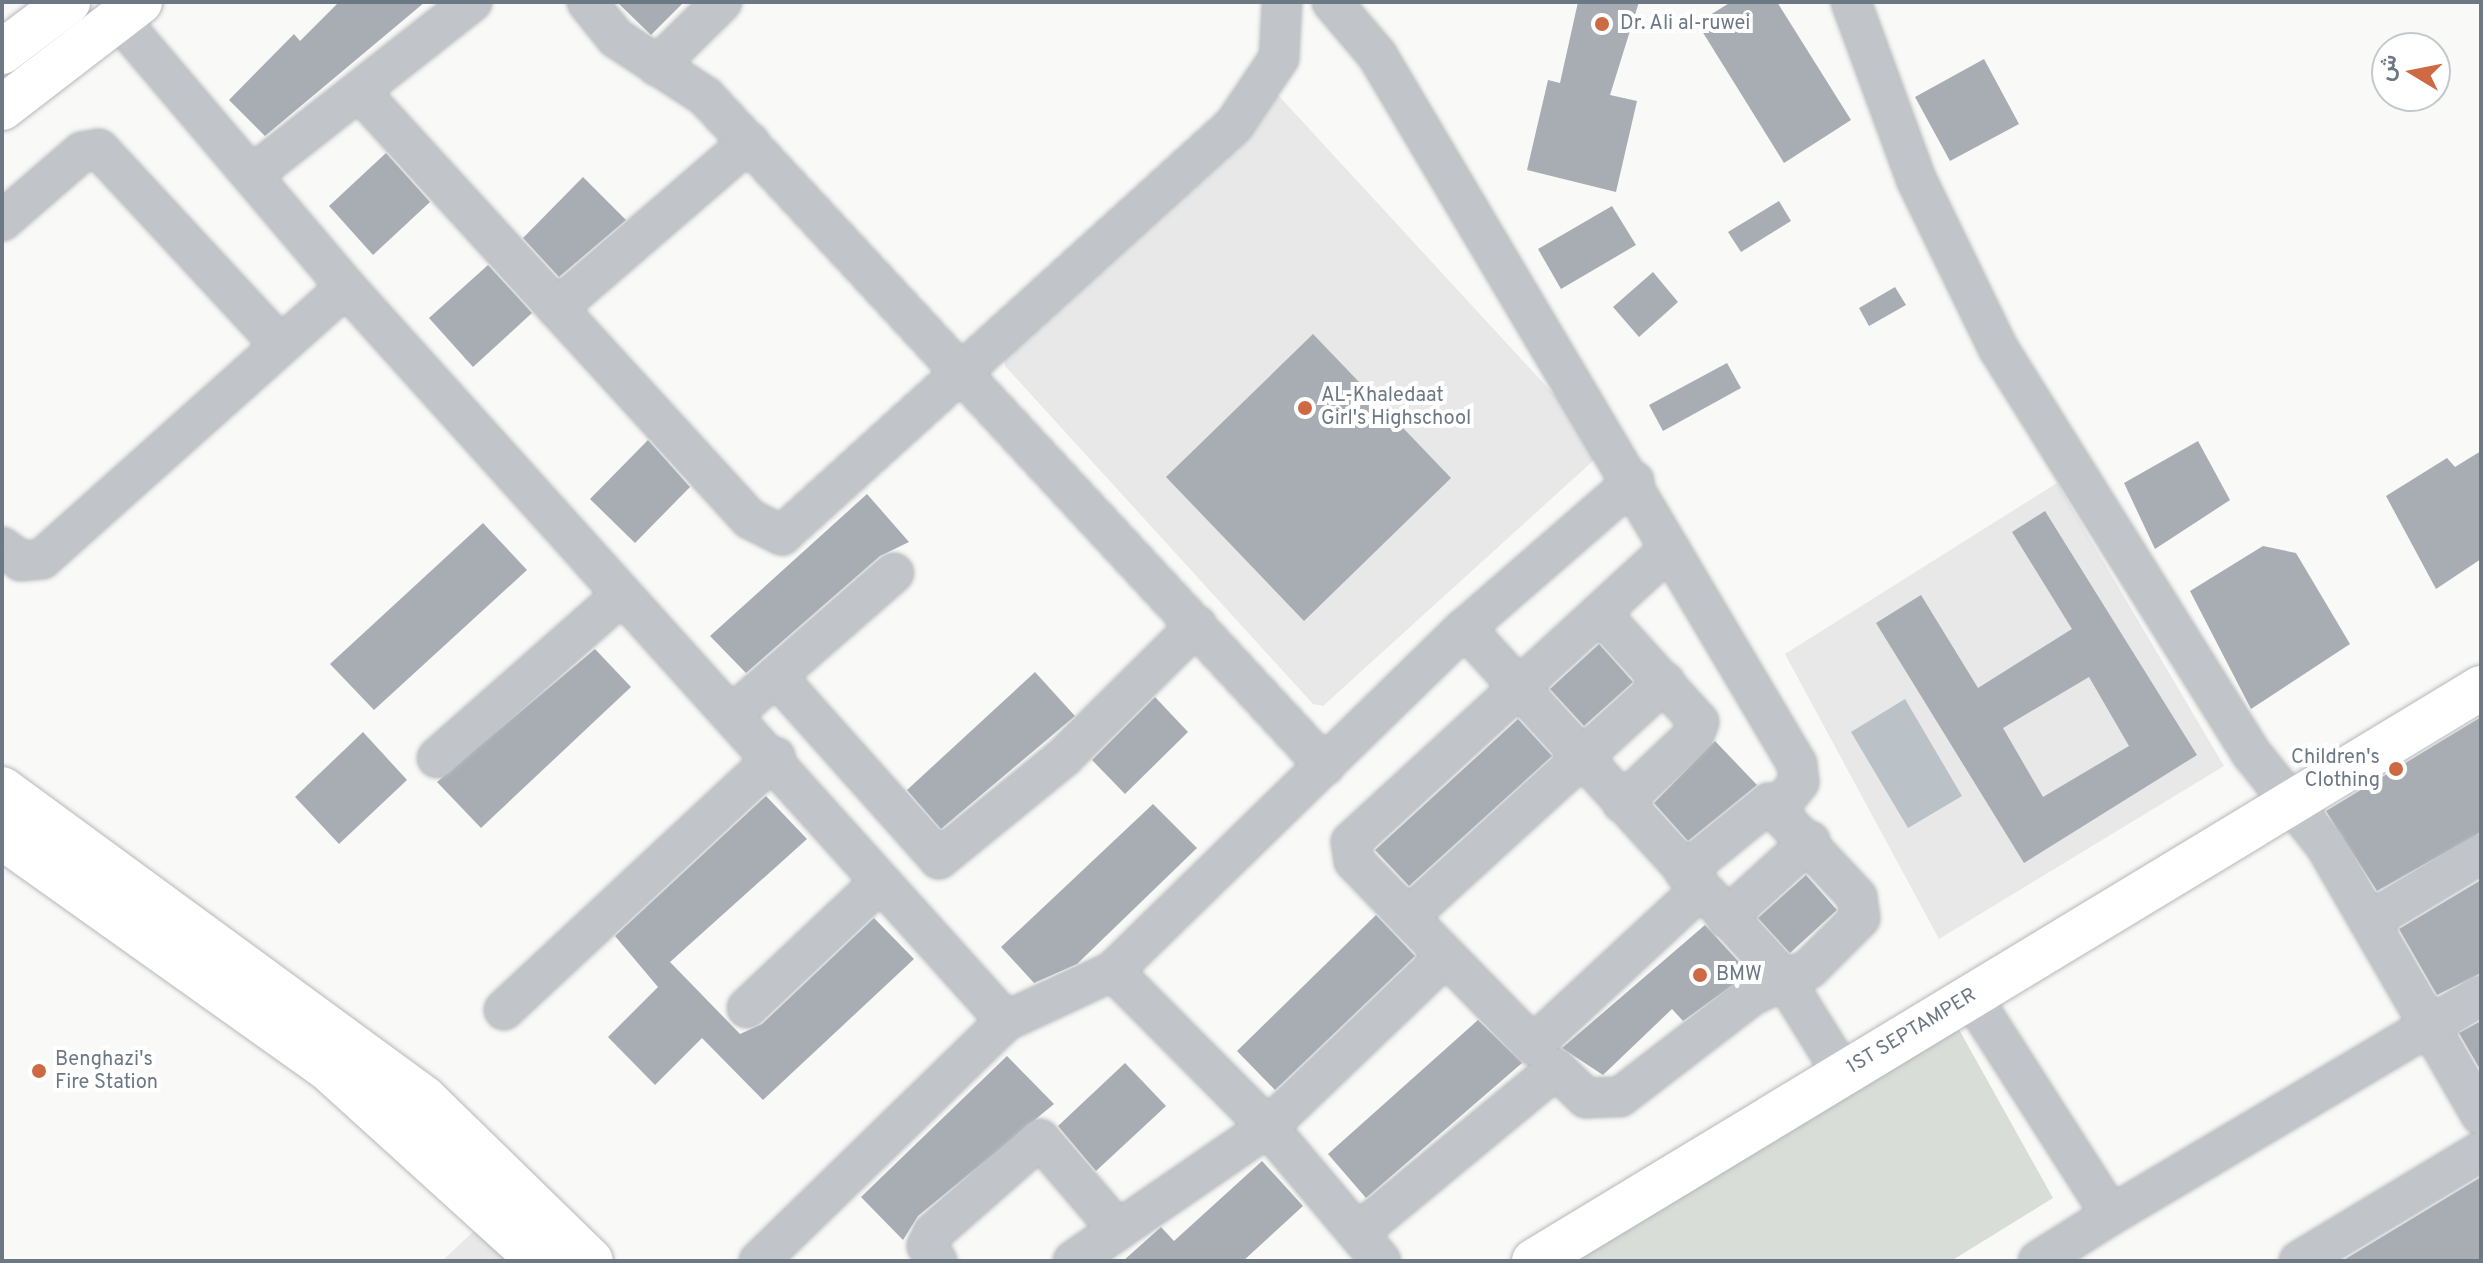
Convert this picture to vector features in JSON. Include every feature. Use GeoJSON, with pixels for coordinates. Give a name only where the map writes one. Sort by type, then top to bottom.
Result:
{"type":"FeatureCollection","features":[{"type":"Feature","properties":{"kind":"main road"},"geometry":{"type":"LineString","coordinates":[[2,52],[68,2]]}},
{"type":"Feature","properties":{"kind":"main road"},"geometry":{"type":"LineString","coordinates":[[2,108],[129,10]]}},
{"type":"Feature","properties":{"kind":"main road","name":"1ST SEPTAMPER"},"geometry":{"type":"LineString","coordinates":[[1534,1261],[2481,688]]}},
{"type":"Feature","properties":{"kind":"main road"},"geometry":{"type":"LineString","coordinates":[[2,789],[424,1098],[591,1261]]}},
{"type":"Feature","properties":{"kind":"main road"},"geometry":{"type":"LineString","coordinates":[[2,837],[326,1067],[540,1261]]}},
{"type":"Feature","properties":{"kind":"street"},"geometry":{"type":"LineString","coordinates":[[252,175],[472,2]]}},
{"type":"Feature","properties":{"kind":"street"},"geometry":{"type":"LineString","coordinates":[[587,2],[616,38],[706,97],[965,369],[1325,766]]}},
{"type":"Feature","properties":{"kind":"street"},"geometry":{"type":"LineString","coordinates":[[657,66],[722,2]]}},
{"type":"Feature","properties":{"kind":"street"},"geometry":{"type":"LineString","coordinates":[[359,91],[750,519],[782,535],[1256,99],[1279,58],[1282,2]]}},
{"type":"Feature","properties":{"kind":"street"},"geometry":{"type":"LineString","coordinates":[[1332,2],[1377,55],[1634,481],[1670,549],[1797,764],[1799,782],[1780,806]]}},
{"type":"Feature","properties":{"kind":"street"},"geometry":{"type":"LineString","coordinates":[[1851,2],[1916,179],[1998,348],[2251,753],[2292,804],[2370,921],[2481,1115]]}},
{"type":"Feature","properties":{"kind":"street"},"geometry":{"type":"LineString","coordinates":[[129,10],[252,175],[346,287],[621,596],[735,712],[878,884],[1006,1021]]}},
{"type":"Feature","properties":{"kind":"street"},"geometry":{"type":"LineString","coordinates":[[557,308],[749,142]]}},
{"type":"Feature","properties":{"kind":"street"},"geometry":{"type":"LineString","coordinates":[[2,221],[82,152],[99,149],[278,342]]}},
{"type":"Feature","properties":{"kind":"street"},"geometry":{"type":"LineString","coordinates":[[2,547],[21,561],[42,559],[278,342],[346,287]]}},
{"type":"Feature","properties":{"kind":"street"},"geometry":{"type":"LineString","coordinates":[[759,1261],[1006,1021],[1113,971],[1465,628],[1634,481]]}},
{"type":"Feature","properties":{"kind":"street"},"geometry":{"type":"LineString","coordinates":[[1113,971],[1268,1127],[1370,1246],[1544,1057],[1692,880],[1760,806],[1780,806],[1862,908],[1809,969],[1751,996],[1620,1097],[1586,1098],[1544,1057],[1444,958],[1354,861],[1351,842],[1602,615],[1670,549]]}},
{"type":"Feature","properties":{"kind":"street"},"geometry":{"type":"LineString","coordinates":[[735,712],[894,573]]}},
{"type":"Feature","properties":{"kind":"street"},"geometry":{"type":"LineString","coordinates":[[437,758],[621,596]]}},
{"type":"Feature","properties":{"kind":"street"},"geometry":{"type":"LineString","coordinates":[[1602,615],[1665,682],[1700,729],[1622,803]]}},
{"type":"Feature","properties":{"kind":"street"},"geometry":{"type":"LineString","coordinates":[[776,676],[939,859],[1064,757],[1197,625]]}},
{"type":"Feature","properties":{"kind":"street"},"geometry":{"type":"LineString","coordinates":[[1465,628],[1519,691],[1784,979],[1843,1074]]}},
{"type":"Feature","properties":{"kind":"street"},"geometry":{"type":"LineString","coordinates":[[1408,917],[1665,682]]}},
{"type":"Feature","properties":{"kind":"street"},"geometry":{"type":"LineString","coordinates":[[504,1010],[775,757]]}},
{"type":"Feature","properties":{"kind":"street"},"geometry":{"type":"LineString","coordinates":[[1726,918],[1810,841]]}},
{"type":"Feature","properties":{"kind":"street"},"geometry":{"type":"LineString","coordinates":[[2370,921],[2481,854]]}},
{"type":"Feature","properties":{"kind":"street"},"geometry":{"type":"LineString","coordinates":[[747,1008],[878,884]]}},
{"type":"Feature","properties":{"kind":"street"},"geometry":{"type":"LineString","coordinates":[[1073,1261],[1268,1127],[1444,958]]}},
{"type":"Feature","properties":{"kind":"street"},"geometry":{"type":"LineString","coordinates":[[2038,1261],[2481,995]]}},
{"type":"Feature","properties":{"kind":"street"},"geometry":{"type":"LineString","coordinates":[[1971,996],[2111,1215]]}},
{"type":"Feature","properties":{"kind":"street"},"geometry":{"type":"LineString","coordinates":[[937,1261],[927,1246],[933,1233],[1040,1139],[1118,1230]]}},
{"type":"Feature","properties":{"kind":"street"},"geometry":{"type":"LineString","coordinates":[[2299,1261],[2481,1151]]}},
{"type":"Feature","properties":{"kind":"shaded area","name":"AL-Khaledaat Girl's Highschool"},"geometry":{"type":"Polygon","coordinates":[[[1278,95],[1605,450],[1323,706],[1313,704],[1005,366],[1003,351],[1278,95]]]}},
{"type":"Feature","properties":{"kind":"shaded area"},"geometry":{"type":"Polygon","coordinates":[[[2057,483],[2224,766],[1939,939],[1785,654],[2057,483]]]}},
{"type":"Feature","properties":{"kind":"shaded area"},"geometry":{"type":"Polygon","coordinates":[[[1905,699],[1962,796],[1908,828],[1851,732],[1905,699]]]}},
{"type":"Feature","properties":{"kind":"shaded area"},"geometry":{"type":"Polygon","coordinates":[[[1952,1017],[2053,1198],[1951,1261],[1567,1261],[1952,1017]]]}},
{"type":"Feature","properties":{"kind":"shaded area"},"geometry":{"type":"Polygon","coordinates":[[[475,1230],[507,1261],[442,1261],[475,1230]]]}},
{"type":"Feature","properties":{"kind":"building"},"geometry":{"type":"Polygon","coordinates":[[[339,2],[425,2],[265,136],[229,100],[294,34],[300,41],[339,2]]]}},
{"type":"Feature","properties":{"kind":"building"},"geometry":{"type":"Polygon","coordinates":[[[617,2],[684,2],[651,35],[617,2]]]}},
{"type":"Feature","properties":{"kind":"building"},"geometry":{"type":"Polygon","coordinates":[[[1578,2],[1639,2],[1610,95],[1637,101],[1616,192],[1527,170],[1548,80],[1560,83],[1578,2]]]}},
{"type":"Feature","properties":{"kind":"building"},"geometry":{"type":"Polygon","coordinates":[[[1731,2],[1777,2],[1851,120],[1784,163],[1697,23],[1731,2]]]}},
{"type":"Feature","properties":{"kind":"building"},"geometry":{"type":"Polygon","coordinates":[[[1984,59],[2019,124],[1950,161],[1915,97],[1984,59]]]}},
{"type":"Feature","properties":{"kind":"building"},"geometry":{"type":"Polygon","coordinates":[[[386,153],[430,202],[373,255],[329,206],[386,153]]]}},
{"type":"Feature","properties":{"kind":"building"},"geometry":{"type":"Polygon","coordinates":[[[583,177],[626,220],[559,277],[523,238],[583,177]]]}},
{"type":"Feature","properties":{"kind":"building"},"geometry":{"type":"Polygon","coordinates":[[[1779,201],[1791,221],[1741,252],[1728,232],[1779,201]]]}},
{"type":"Feature","properties":{"kind":"building"},"geometry":{"type":"Polygon","coordinates":[[[1612,206],[1636,245],[1561,289],[1538,249],[1612,206]]]}},
{"type":"Feature","properties":{"kind":"building"},"geometry":{"type":"Polygon","coordinates":[[[488,265],[532,313],[473,367],[429,318],[488,265]]]}},
{"type":"Feature","properties":{"kind":"building"},"geometry":{"type":"Polygon","coordinates":[[[1653,272],[1678,302],[1639,337],[1613,307],[1653,272]]]}},
{"type":"Feature","properties":{"kind":"building"},"geometry":{"type":"Polygon","coordinates":[[[1895,287],[1906,305],[1869,326],[1859,308],[1895,287]]]}},
{"type":"Feature","properties":{"kind":"building"},"geometry":{"type":"Polygon","coordinates":[[[1313,334],[1451,478],[1304,621],[1166,477],[1313,334]]]}},
{"type":"Feature","properties":{"kind":"building"},"geometry":{"type":"Polygon","coordinates":[[[1727,363],[1741,388],[1663,431],[1649,405],[1727,363]]]}},
{"type":"Feature","properties":{"kind":"building"},"geometry":{"type":"Polygon","coordinates":[[[648,440],[690,487],[635,543],[590,499],[648,440]]]}},
{"type":"Feature","properties":{"kind":"building"},"geometry":{"type":"Polygon","coordinates":[[[2198,441],[2230,500],[2155,549],[2124,483],[2198,441]]]}},
{"type":"Feature","properties":{"kind":"building"},"geometry":{"type":"Polygon","coordinates":[[[2481,451],[2481,559],[2436,589],[2386,496],[2447,458],[2455,467],[2481,451]]]}},
{"type":"Feature","properties":{"kind":"building"},"geometry":{"type":"Polygon","coordinates":[[[867,494],[909,542],[880,556],[746,673],[710,636],[867,494]]]}},
{"type":"Feature","properties":{"kind":"building"},"geometry":{"type":"Polygon","coordinates":[[[2045,511],[2197,755],[2024,863],[1876,623],[1921,595],[1978,688],[2072,629],[2012,532],[2045,511]],[[2089,677],[2003,728],[2043,797],[2129,746],[2089,677]]]}},
{"type":"Feature","properties":{"kind":"building"},"geometry":{"type":"Polygon","coordinates":[[[483,523],[527,570],[374,710],[330,664],[483,523]]]}},
{"type":"Feature","properties":{"kind":"building"},"geometry":{"type":"Polygon","coordinates":[[[2263,546],[2296,553],[2350,644],[2251,709],[2190,591],[2263,546]]]}},
{"type":"Feature","properties":{"kind":"building"},"geometry":{"type":"Polygon","coordinates":[[[1599,644],[1633,682],[1584,726],[1550,689],[1599,644]]]}},
{"type":"Feature","properties":{"kind":"building"},"geometry":{"type":"Polygon","coordinates":[[[595,649],[631,687],[481,828],[437,782],[595,649]]]}},
{"type":"Feature","properties":{"kind":"building"},"geometry":{"type":"Polygon","coordinates":[[[1035,672],[1075,716],[941,829],[907,790],[1035,672]]]}},
{"type":"Feature","properties":{"kind":"building"},"geometry":{"type":"Polygon","coordinates":[[[1155,697],[1188,732],[1125,794],[1092,760],[1155,697]]]}},
{"type":"Feature","properties":{"kind":"building"},"geometry":{"type":"Polygon","coordinates":[[[2481,717],[2481,832],[2377,891],[2326,811],[2481,717]]]}},
{"type":"Feature","properties":{"kind":"building"},"geometry":{"type":"Polygon","coordinates":[[[1518,719],[1552,756],[1409,886],[1375,850],[1518,719]]]}},
{"type":"Feature","properties":{"kind":"building"},"geometry":{"type":"Polygon","coordinates":[[[363,732],[407,780],[339,844],[295,797],[363,732]]]}},
{"type":"Feature","properties":{"kind":"building"},"geometry":{"type":"Polygon","coordinates":[[[1715,741],[1757,785],[1688,841],[1654,803],[1715,741]]]}},
{"type":"Feature","properties":{"kind":"building"},"geometry":{"type":"Polygon","coordinates":[[[766,796],[807,839],[670,962],[740,1034],[762,1024],[874,918],[914,959],[763,1100],[702,1038],[655,1085],[608,1037],[658,987],[615,936],[766,796]]]}},
{"type":"Feature","properties":{"kind":"building"},"geometry":{"type":"Polygon","coordinates":[[[1153,804],[1197,848],[1077,964],[1034,983],[1001,947],[1153,804]]]}},
{"type":"Feature","properties":{"kind":"building"},"geometry":{"type":"Polygon","coordinates":[[[1806,875],[1837,910],[1790,953],[1758,918],[1806,875]]]}},
{"type":"Feature","properties":{"kind":"building"},"geometry":{"type":"Polygon","coordinates":[[[2481,880],[2481,973],[2437,995],[2399,929],[2481,880]]]}},
{"type":"Feature","properties":{"kind":"building"},"geometry":{"type":"Polygon","coordinates":[[[1376,915],[1415,956],[1275,1090],[1237,1051],[1376,915]]]}},
{"type":"Feature","properties":{"kind":"building"},"geometry":{"type":"Polygon","coordinates":[[[1705,925],[1749,973],[1683,1021],[1672,1009],[1603,1075],[1562,1048],[1705,925]]]}},
{"type":"Feature","properties":{"kind":"building"},"geometry":{"type":"Polygon","coordinates":[[[1478,1020],[1522,1063],[1366,1198],[1328,1154],[1478,1020]]]}},
{"type":"Feature","properties":{"kind":"building"},"geometry":{"type":"Polygon","coordinates":[[[2481,1021],[2481,1071],[2459,1033],[2481,1021]]]}},
{"type":"Feature","properties":{"kind":"building"},"geometry":{"type":"Polygon","coordinates":[[[1007,1056],[1054,1104],[918,1216],[903,1240],[861,1197],[1007,1056]]]}},
{"type":"Feature","properties":{"kind":"building"},"geometry":{"type":"Polygon","coordinates":[[[1125,1063],[1166,1106],[1096,1171],[1058,1126],[1125,1063]]]}},
{"type":"Feature","properties":{"kind":"building"},"geometry":{"type":"Polygon","coordinates":[[[1262,1161],[1303,1206],[1243,1261],[1123,1261],[1161,1227],[1174,1241],[1262,1161]]]}},
{"type":"Feature","properties":{"kind":"building"},"geometry":{"type":"Polygon","coordinates":[[[2481,1177],[2481,1261],[2342,1261],[2481,1177]]]}},
{"type":"Feature","properties":{"kind":"place","name":"Dr. Ali al-ruwei"},"geometry":{"type":"Point","coordinates":[1602,24]}},
{"type":"Feature","properties":{"kind":"place","name":"AL-Khaledaat Girl's Highschool"},"geometry":{"type":"Point","coordinates":[1305,408]}},
{"type":"Feature","properties":{"kind":"place","name":"Children's Clothing"},"geometry":{"type":"Point","coordinates":[2396,769]}},
{"type":"Feature","properties":{"kind":"place","name":"BMW"},"geometry":{"type":"Point","coordinates":[1700,975]}},
{"type":"Feature","properties":{"kind":"place","name":"Benghazi's Fire Station"},"geometry":{"type":"Point","coordinates":[39,1071]}}]}
